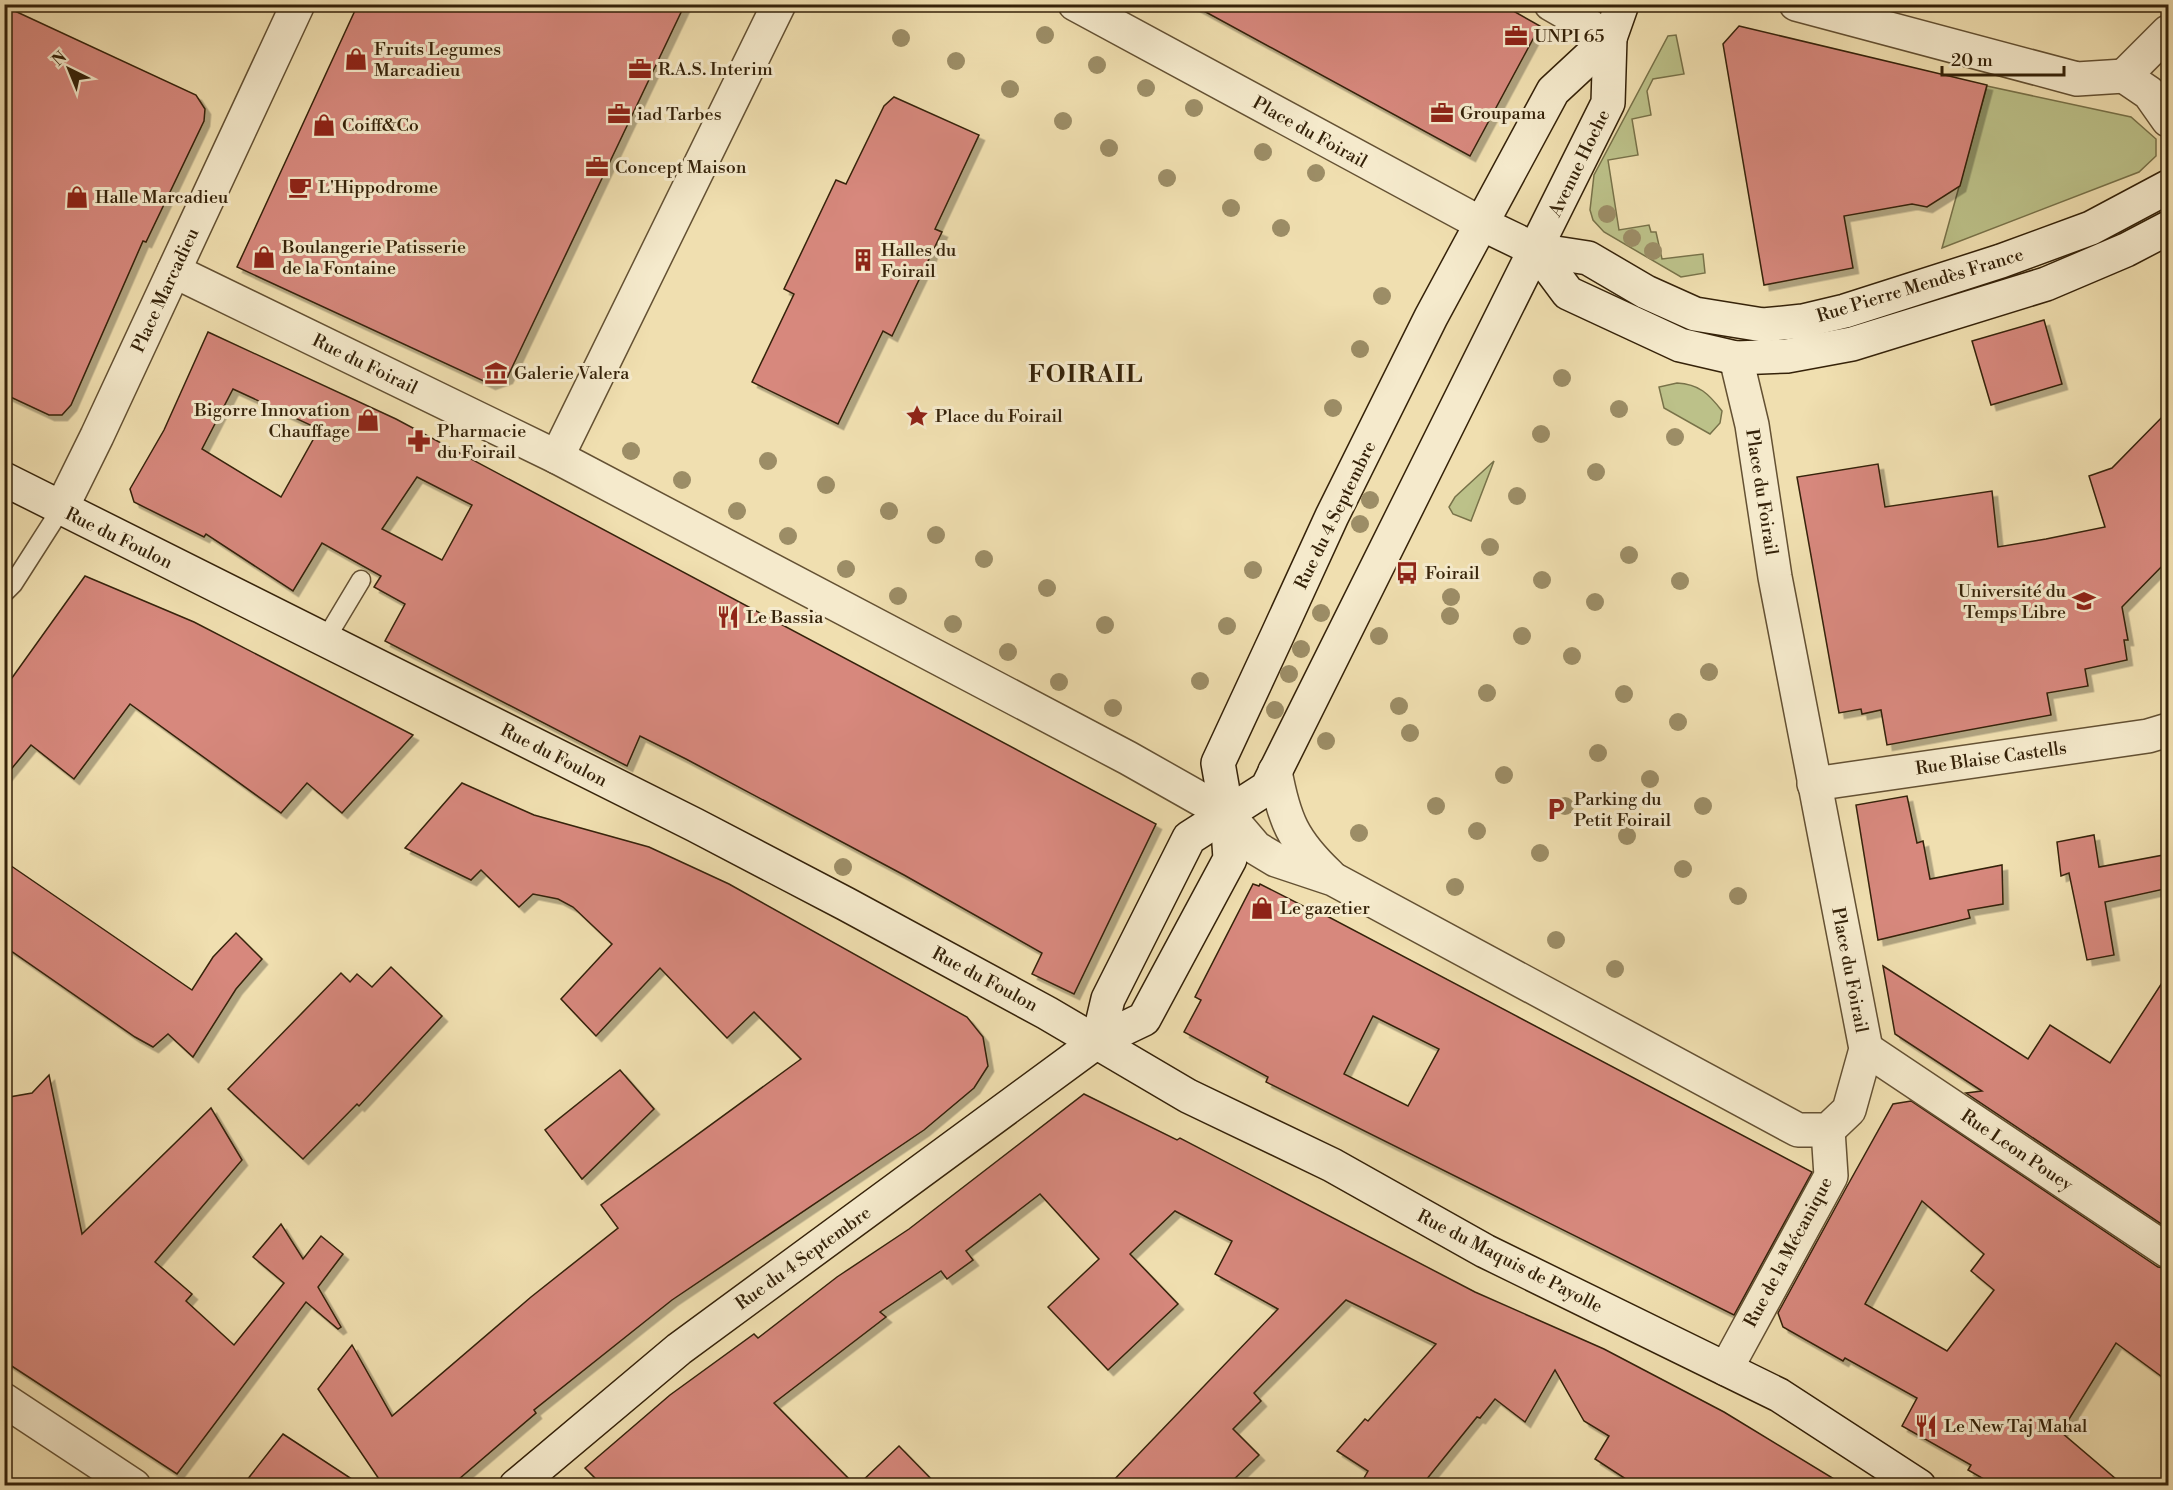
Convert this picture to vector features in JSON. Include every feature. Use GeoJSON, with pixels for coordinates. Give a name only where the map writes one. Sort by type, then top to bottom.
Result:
{"type":"FeatureCollection","features":[{"type":"Feature","properties":{"kind":"street","name":"Place Marcadieu"},"geometry":{"type":"LineString","coordinates":[[61,508],[298,4]]}},
{"type":"Feature","properties":{"kind":"street"},"geometry":{"type":"LineString","coordinates":[[779,4],[557,457],[1128,758],[1227,814],[1256,848],[1276,860],[1333,879],[1798,1130],[1828,1130]]}},
{"type":"Feature","properties":{"kind":"street","name":"Place du Foirail"},"geometry":{"type":"LineString","coordinates":[[1076,4],[1482,224],[1536,250]]}},
{"type":"Feature","properties":{"kind":"street"},"geometry":{"type":"LineString","coordinates":[[1551,4],[1610,38]]}},
{"type":"Feature","properties":{"kind":"street","name":"Avenue Hoche"},"geometry":{"type":"LineString","coordinates":[[1536,250],[1608,103],[1610,38],[1622,4]]}},
{"type":"Feature","properties":{"kind":"street"},"geometry":{"type":"LineString","coordinates":[[1796,4],[2077,79],[2124,76],[2150,93],[2169,120]]}},
{"type":"Feature","properties":{"kind":"street"},"geometry":{"type":"LineString","coordinates":[[2124,76],[2169,32]]}},
{"type":"Feature","properties":{"kind":"street","name":"Avenue Hoche"},"geometry":{"type":"LineString","coordinates":[[1482,224],[1553,91],[1610,38]]}},
{"type":"Feature","properties":{"kind":"street","name":"Rue Pierre Mendès France"},"geometry":{"type":"LineString","coordinates":[[1536,250],[1588,258],[1638,288],[1695,314],[1763,324],[1803,321],[1968,272],[2069,237],[2169,187]]}},
{"type":"Feature","properties":{"kind":"street","name":"Rue du 4 Septembre"},"geometry":{"type":"LineString","coordinates":[[516,1485],[679,1349],[1098,1041],[1144,1019],[1230,859],[1227,814],[1218,762],[1332,516],[1431,317],[1482,224]]}},
{"type":"Feature","properties":{"kind":"street","name":"Rue Pierre Mendès France"},"geometry":{"type":"LineString","coordinates":[[1536,250],[1568,293],[1680,345],[1736,358],[1787,356],[1852,344],[2046,284],[2126,250],[2169,228]]}},
{"type":"Feature","properties":{"kind":"street"},"geometry":{"type":"LineString","coordinates":[[1098,1041],[1107,999],[1190,838],[1267,788],[1536,250]]}},
{"type":"Feature","properties":{"kind":"street","name":"Rue du Foirail"},"geometry":{"type":"LineString","coordinates":[[174,271],[557,457]]}},
{"type":"Feature","properties":{"kind":"street","name":"Place du Foirail"},"geometry":{"type":"LineString","coordinates":[[1736,358],[1752,425],[1775,578],[1866,1049],[1849,1110],[1828,1130]]}},
{"type":"Feature","properties":{"kind":"street","name":"Rue du Foulon"},"geometry":{"type":"LineString","coordinates":[[4,479],[695,825],[1098,1041]]}},
{"type":"Feature","properties":{"kind":"street","name":"Rue Blaise Castells"},"geometry":{"type":"LineString","coordinates":[[1814,784],[2148,736],[2169,730]]}},
{"type":"Feature","properties":{"kind":"street"},"geometry":{"type":"LineString","coordinates":[[1275,771],[1281,803],[1292,831],[1305,853],[1333,879]]}},
{"type":"Feature","properties":{"kind":"street","name":"Rue du Maquis de Payolle"},"geometry":{"type":"LineString","coordinates":[[1098,1041],[1188,1095],[1332,1165],[1485,1251],[1779,1395],[1919,1485]]}},
{"type":"Feature","properties":{"kind":"street","name":"Rue Leon Pouey"},"geometry":{"type":"LineString","coordinates":[[1866,1049],[2169,1251]]}},
{"type":"Feature","properties":{"kind":"street","name":"Rue de la Mécanique"},"geometry":{"type":"LineString","coordinates":[[1726,1369],[1831,1176],[1828,1130]]}},
{"type":"Feature","properties":{"kind":"street"},"geometry":{"type":"LineString","coordinates":[[4,1400],[134,1485]]}},
{"type":"Feature","properties":{"kind":"lane"},"geometry":{"type":"LineString","coordinates":[[7,586],[61,508]]}},
{"type":"Feature","properties":{"kind":"lane"},"geometry":{"type":"LineString","coordinates":[[325,640],[361,580]]}},
{"type":"Feature","properties":{"kind":"green space"},"geometry":{"type":"Polygon","coordinates":[[[1676,35],[1684,74],[1653,79],[1647,91],[1651,115],[1632,119],[1638,155],[1608,160],[1619,230],[1649,225],[1651,232],[1656,232],[1662,259],[1703,254],[1705,273],[1681,277],[1604,232],[1593,220],[1590,210],[1594,175],[1668,36],[1676,35]]]}},
{"type":"Feature","properties":{"kind":"green space"},"geometry":{"type":"Polygon","coordinates":[[[1987,86],[2131,117],[2156,139],[2156,156],[2139,172],[1942,248],[1987,86]]]}},
{"type":"Feature","properties":{"kind":"green space"},"geometry":{"type":"Polygon","coordinates":[[[1677,383],[1691,385],[1703,391],[1722,411],[1720,423],[1710,434],[1664,408],[1659,387],[1677,383]]]}},
{"type":"Feature","properties":{"kind":"green space"},"geometry":{"type":"Polygon","coordinates":[[[1494,461],[1471,521],[1453,514],[1449,507],[1455,497],[1494,461]]]}},
{"type":"Feature","properties":{"kind":"building"},"geometry":{"type":"Polygon","coordinates":[[[358,4],[685,4],[507,378],[490,384],[237,267],[358,4]]]}},
{"type":"Feature","properties":{"kind":"building"},"geometry":{"type":"Polygon","coordinates":[[[1191,4],[1501,4],[1540,26],[1470,156],[1191,4]]]}},
{"type":"Feature","properties":{"kind":"building","name":"Halle Marcadieu"},"geometry":{"type":"Polygon","coordinates":[[[4,6],[196,95],[205,109],[204,121],[146,242],[143,241],[71,405],[62,415],[49,415],[4,394],[4,6]]]}},
{"type":"Feature","properties":{"kind":"building"},"geometry":{"type":"Polygon","coordinates":[[[1739,26],[1987,85],[1960,186],[1927,207],[1912,204],[1844,216],[1853,268],[1764,285],[1723,44],[1739,26]]]}},
{"type":"Feature","properties":{"kind":"building","name":"Halles du Foirail"},"geometry":{"type":"Polygon","coordinates":[[[894,97],[979,135],[935,229],[942,232],[892,336],[883,331],[838,424],[752,382],[794,294],[784,289],[836,180],[846,184],[884,106],[894,97]]]}},
{"type":"Feature","properties":{"kind":"building"},"geometry":{"type":"Polygon","coordinates":[[[2044,320],[2062,384],[1991,405],[1972,341],[2044,320]]]}},
{"type":"Feature","properties":{"kind":"building"},"geometry":{"type":"Polygon","coordinates":[[[208,332],[396,419],[1156,824],[1074,994],[1032,974],[1042,953],[904,875],[686,759],[640,736],[627,766],[385,641],[405,604],[374,587],[381,576],[322,543],[293,591],[206,534],[204,537],[134,502],[130,489],[164,430],[208,332]],[[233,389],[202,449],[281,497],[319,429],[233,389]],[[417,477],[382,529],[442,560],[472,505],[417,477]]]}},
{"type":"Feature","properties":{"kind":"building"},"geometry":{"type":"Polygon","coordinates":[[[2169,410],[2169,559],[2122,607],[2128,640],[2124,640],[2127,660],[2085,669],[2088,686],[2047,693],[2051,715],[1887,745],[1881,710],[1862,714],[1861,709],[1839,713],[1797,477],[1878,464],[1885,507],[1992,491],[1998,547],[2046,539],[2105,527],[2089,476],[2112,468],[2169,410]]]}},
{"type":"Feature","properties":{"kind":"building"},"geometry":{"type":"Polygon","coordinates":[[[85,576],[194,622],[413,735],[342,813],[307,783],[281,813],[130,704],[74,779],[31,745],[4,778],[4,689],[85,576]]]}},
{"type":"Feature","properties":{"kind":"building"},"geometry":{"type":"Polygon","coordinates":[[[462,783],[534,815],[649,847],[729,884],[967,1017],[983,1037],[988,1066],[974,1088],[924,1130],[672,1300],[534,1410],[536,1413],[452,1485],[383,1485],[318,1389],[352,1345],[392,1416],[531,1297],[618,1228],[601,1205],[801,1059],[754,1012],[727,1038],[660,968],[596,1036],[561,999],[612,944],[573,907],[558,899],[533,894],[519,907],[481,870],[471,880],[405,848],[462,783]]]}},
{"type":"Feature","properties":{"kind":"building"},"geometry":{"type":"Polygon","coordinates":[[[1907,796],[1917,843],[1923,841],[1930,879],[2002,865],[2003,904],[1968,910],[1970,918],[1878,940],[1856,805],[1907,796]]]}},
{"type":"Feature","properties":{"kind":"building"},"geometry":{"type":"Polygon","coordinates":[[[2094,835],[2099,867],[2169,854],[2169,888],[2105,902],[2114,955],[2087,960],[2069,873],[2061,876],[2057,842],[2094,835]]]}},
{"type":"Feature","properties":{"kind":"building"},"geometry":{"type":"Polygon","coordinates":[[[4,861],[192,990],[213,957],[236,933],[262,959],[236,989],[193,1057],[168,1034],[153,1047],[135,1037],[4,946],[4,861]]]}},
{"type":"Feature","properties":{"kind":"building"},"geometry":{"type":"Polygon","coordinates":[[[1253,884],[1259,886],[1260,884],[1307,908],[1308,906],[1812,1172],[1734,1315],[1266,1082],[1268,1077],[1184,1032],[1201,1000],[1195,997],[1253,884]],[[1373,1016],[1344,1074],[1408,1106],[1439,1049],[1373,1016]]]}},
{"type":"Feature","properties":{"kind":"building"},"geometry":{"type":"Polygon","coordinates":[[[1883,966],[2028,1059],[2050,1025],[2110,1063],[2169,972],[2169,1229],[1966,1093],[1982,1091],[1895,1034],[1883,966]]]}},
{"type":"Feature","properties":{"kind":"building"},"geometry":{"type":"Polygon","coordinates":[[[391,967],[442,1016],[359,1106],[357,1104],[303,1159],[228,1089],[341,973],[350,982],[357,974],[372,987],[391,967]]]}},
{"type":"Feature","properties":{"kind":"building"},"geometry":{"type":"Polygon","coordinates":[[[620,1070],[654,1109],[582,1179],[545,1130],[620,1070]]]}},
{"type":"Feature","properties":{"kind":"building"},"geometry":{"type":"Polygon","coordinates":[[[49,1075],[82,1234],[211,1108],[242,1160],[155,1262],[192,1294],[186,1301],[234,1345],[284,1283],[253,1257],[281,1224],[303,1259],[321,1236],[343,1254],[318,1287],[341,1327],[338,1329],[306,1302],[177,1474],[4,1361],[4,1098],[32,1093],[49,1075]]]}},
{"type":"Feature","properties":{"kind":"building"},"geometry":{"type":"Polygon","coordinates":[[[1084,1094],[1177,1140],[1180,1138],[1475,1292],[1604,1349],[1724,1412],[1844,1485],[1635,1485],[1595,1459],[1609,1436],[1584,1421],[1555,1370],[1525,1422],[1495,1399],[1480,1418],[1477,1417],[1422,1485],[1360,1485],[1368,1471],[1337,1451],[1365,1419],[1368,1421],[1436,1344],[1346,1300],[1254,1393],[1261,1401],[1233,1429],[1259,1455],[1228,1485],[1109,1485],[1278,1309],[1215,1274],[1232,1241],[1175,1211],[1130,1254],[1178,1304],[1108,1370],[1048,1307],[1099,1259],[1040,1194],[966,1251],[973,1260],[947,1279],[941,1271],[880,1312],[886,1317],[774,1403],[855,1485],[602,1485],[585,1468],[670,1395],[754,1334],[758,1338],[837,1277],[909,1229],[1084,1094]]]}},
{"type":"Feature","properties":{"kind":"building"},"geometry":{"type":"Polygon","coordinates":[[[1911,1101],[2158,1267],[2169,1269],[2169,1382],[2116,1343],[2061,1432],[2123,1485],[1994,1485],[1968,1470],[1971,1465],[1902,1426],[1917,1398],[1845,1358],[1843,1361],[1783,1327],[1778,1313],[1893,1104],[1911,1101]],[[1922,1201],[1865,1304],[1947,1351],[1994,1290],[1971,1271],[1984,1254],[1922,1201]]]}},
{"type":"Feature","properties":{"kind":"building"},"geometry":{"type":"Polygon","coordinates":[[[283,1434],[361,1485],[243,1485],[283,1434]]]}},
{"type":"Feature","properties":{"kind":"building"},"geometry":{"type":"Polygon","coordinates":[[[899,1446],[937,1485],[858,1485],[899,1446]]]}},
{"type":"Feature","properties":{"kind":"place","name":"UNPI 65"},"geometry":{"type":"Point","coordinates":[1516,36]}},
{"type":"Feature","properties":{"kind":"place","name":"Fruits Legumes Marcadieu"},"geometry":{"type":"Point","coordinates":[356,59]}},
{"type":"Feature","properties":{"kind":"place","name":"R.A.S. Interim"},"geometry":{"type":"Point","coordinates":[640,69]}},
{"type":"Feature","properties":{"kind":"place","name":"Groupama"},"geometry":{"type":"Point","coordinates":[1442,113]}},
{"type":"Feature","properties":{"kind":"place","name":"iad Tarbes"},"geometry":{"type":"Point","coordinates":[619,114]}},
{"type":"Feature","properties":{"kind":"place","name":"Coiff&Co"},"geometry":{"type":"Point","coordinates":[324,125]}},
{"type":"Feature","properties":{"kind":"place","name":"Concept Maison"},"geometry":{"type":"Point","coordinates":[597,167]}},
{"type":"Feature","properties":{"kind":"place","name":"L'Hippodrome"},"geometry":{"type":"Point","coordinates":[300,187]}},
{"type":"Feature","properties":{"kind":"place","name":"Halle Marcadieu"},"geometry":{"type":"Point","coordinates":[77,197]}},
{"type":"Feature","properties":{"kind":"place","name":"Boulangerie Patisserie de la Fontaine"},"geometry":{"type":"Point","coordinates":[264,257]}},
{"type":"Feature","properties":{"kind":"place","name":"Halles du Foirail"},"geometry":{"type":"Point","coordinates":[863,260]}},
{"type":"Feature","properties":{"kind":"place","name":"Galerie Valera"},"geometry":{"type":"Point","coordinates":[496,373]}},
{"type":"Feature","properties":{"kind":"place","name":"Place du Foirail"},"geometry":{"type":"Point","coordinates":[917,416]}},
{"type":"Feature","properties":{"kind":"place","name":"Bigorre Innovation Chauffage"},"geometry":{"type":"Point","coordinates":[368,420]}},
{"type":"Feature","properties":{"kind":"place","name":"Pharmacie du Foirail"},"geometry":{"type":"Point","coordinates":[419,441]}},
{"type":"Feature","properties":{"kind":"place","name":"Foirail"},"geometry":{"type":"Point","coordinates":[1407,573]}},
{"type":"Feature","properties":{"kind":"place","name":"Université du Temps Libre"},"geometry":{"type":"Point","coordinates":[2084,601]}},
{"type":"Feature","properties":{"kind":"place","name":"Le Bassia"},"geometry":{"type":"Point","coordinates":[728,617]}},
{"type":"Feature","properties":{"kind":"place","name":"Parking du Petit Foirail"},"geometry":{"type":"Point","coordinates":[1556,809]}},
{"type":"Feature","properties":{"kind":"place","name":"Le gazetier"},"geometry":{"type":"Point","coordinates":[1262,908]}},
{"type":"Feature","properties":{"kind":"place","name":"Le New Taj Mahal"},"geometry":{"type":"Point","coordinates":[1926,1426]}},
{"type":"Feature","properties":{"kind":"district","name":"FOIRAIL"},"geometry":{"type":"Point","coordinates":[1086,374]}}]}
